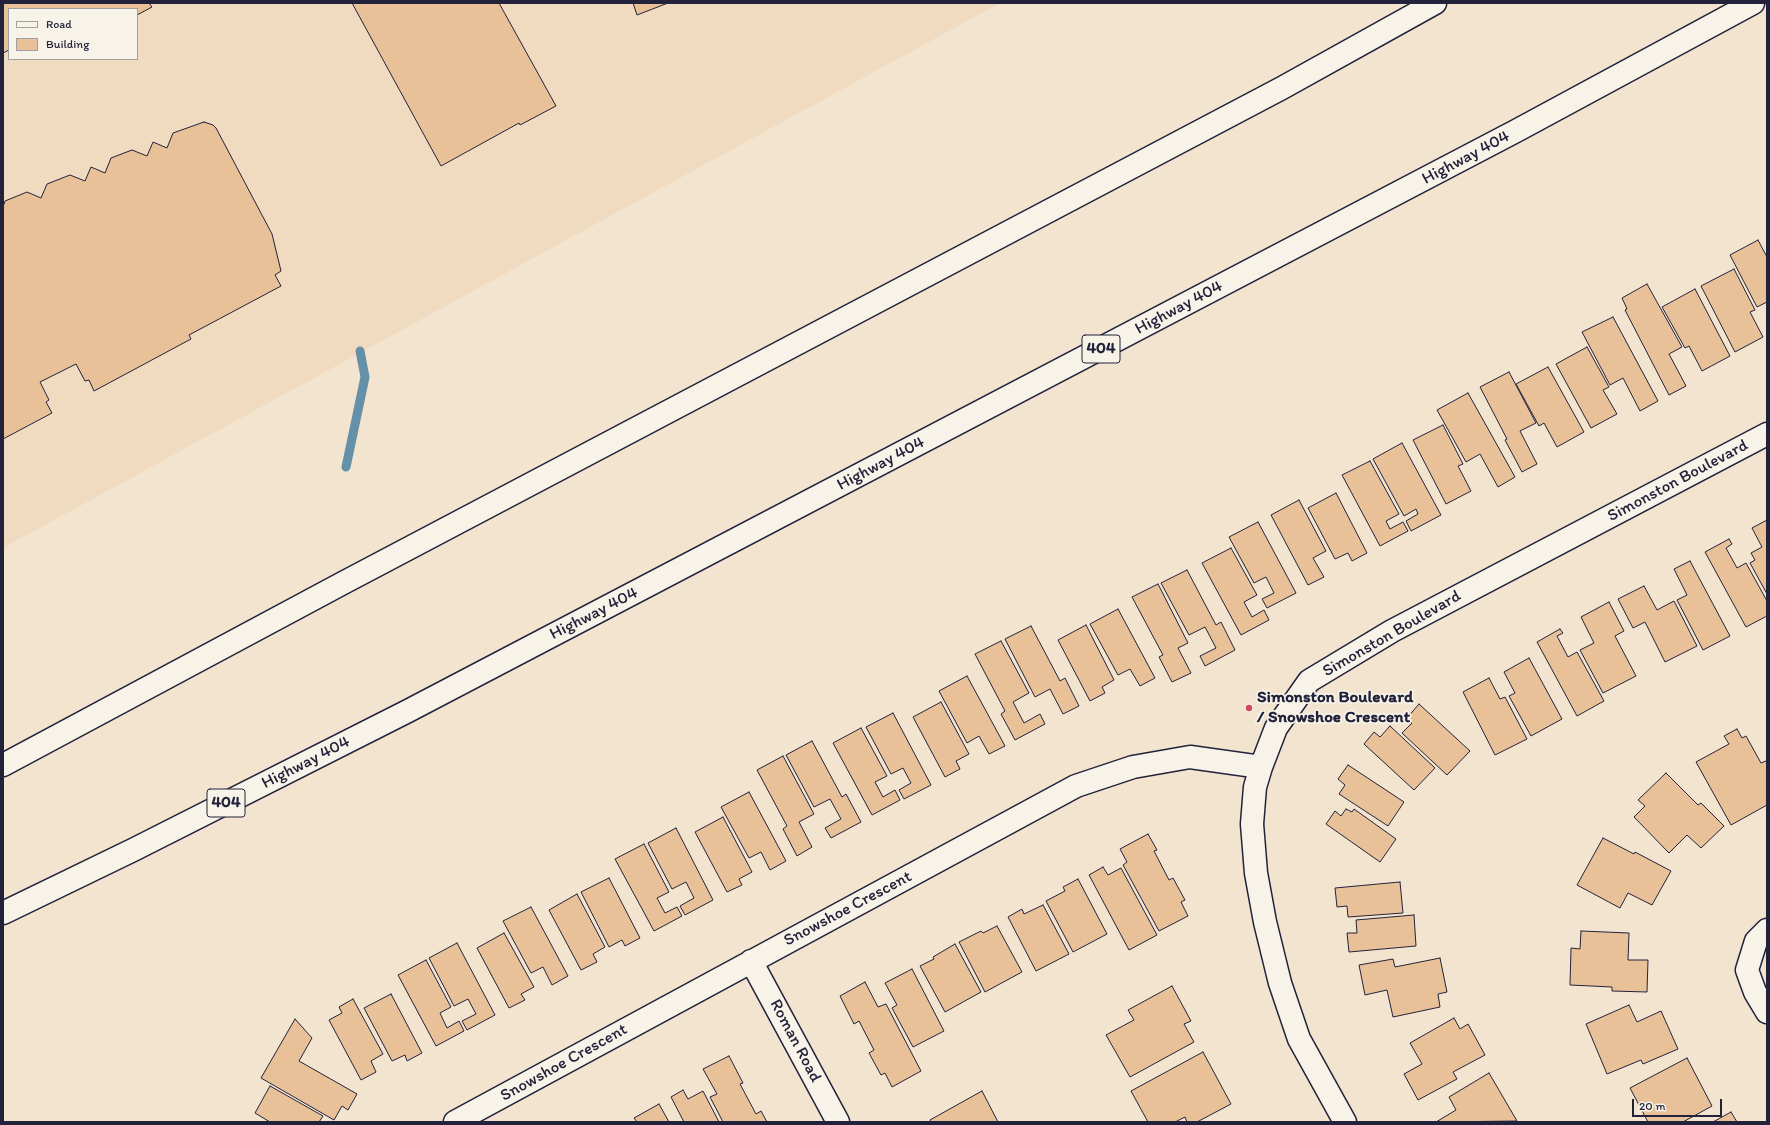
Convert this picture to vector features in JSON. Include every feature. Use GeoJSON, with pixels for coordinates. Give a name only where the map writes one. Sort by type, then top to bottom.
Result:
{"type":"FeatureCollection","features":[{"type":"Feature","properties":{"kind":"main road"},"geometry":{"type":"LineString","coordinates":[[3,765],[343,583],[1282,88],[1435,3]]}},
{"type":"Feature","properties":{"kind":"main road","name":"Highway 404"},"geometry":{"type":"LineString","coordinates":[[3,913],[133,850],[489,669],[1509,135],[1753,3]]}},
{"type":"Feature","properties":{"kind":"main road","name":"Simonston Boulevard"},"geometry":{"type":"LineString","coordinates":[[1345,1122],[1299,1039],[1280,983],[1265,922],[1256,873],[1252,824],[1255,787],[1276,728],[1310,681],[1392,631],[1767,434]]}},
{"type":"Feature","properties":{"kind":"main road","name":"Snowshoe Crescent"},"geometry":{"type":"LineString","coordinates":[[455,1122],[1076,786],[1133,767],[1190,757],[1261,767]]}},
{"type":"Feature","properties":{"kind":"main road"},"geometry":{"type":"LineString","coordinates":[[1767,930],[1756,941],[1747,970],[1755,992],[1767,1012]]}},
{"type":"Feature","properties":{"kind":"main road","name":"Roman Road"},"geometry":{"type":"LineString","coordinates":[[751,961],[838,1122]]}},
{"type":"Feature","properties":{"kind":"shaded area"},"geometry":{"type":"Polygon","coordinates":[[[3,3],[1000,3],[3,548],[3,3]]]}},
{"type":"Feature","properties":{"kind":"building"},"geometry":{"type":"Polygon","coordinates":[[[3,3],[149,3],[152,7],[138,14],[138,8],[8,8],[8,50],[3,53],[3,3]]]}},
{"type":"Feature","properties":{"kind":"building"},"geometry":{"type":"Polygon","coordinates":[[[352,3],[499,3],[556,106],[520,125],[519,123],[441,166],[352,3]]]}},
{"type":"Feature","properties":{"kind":"building"},"geometry":{"type":"Polygon","coordinates":[[[633,3],[668,3],[637,15],[633,3]]]}},
{"type":"Feature","properties":{"kind":"building"},"geometry":{"type":"Polygon","coordinates":[[[204,122],[213,125],[216,128],[272,234],[281,271],[275,275],[281,286],[189,335],[191,339],[94,391],[89,380],[85,381],[76,364],[40,382],[49,400],[46,402],[52,413],[3,439],[3,207],[5,201],[27,192],[41,198],[47,184],[70,175],[85,181],[91,167],[105,173],[111,158],[132,150],[147,156],[153,142],[167,148],[173,133],[204,122]]]}},
{"type":"Feature","properties":{"kind":"building"},"geometry":{"type":"Polygon","coordinates":[[[1758,240],[1767,257],[1767,302],[1757,307],[1730,255],[1758,240]]]}},
{"type":"Feature","properties":{"kind":"building"},"geometry":{"type":"Polygon","coordinates":[[[1734,269],[1755,310],[1750,312],[1763,337],[1735,352],[1701,286],[1734,269]]]}},
{"type":"Feature","properties":{"kind":"building"},"geometry":{"type":"Polygon","coordinates":[[[1647,284],[1682,347],[1669,354],[1686,386],[1669,395],[1625,310],[1627,309],[1622,298],[1647,284]]]}},
{"type":"Feature","properties":{"kind":"building"},"geometry":{"type":"Polygon","coordinates":[[[1695,289],[1730,356],[1702,371],[1689,346],[1685,348],[1662,307],[1695,289]]]}},
{"type":"Feature","properties":{"kind":"building"},"geometry":{"type":"Polygon","coordinates":[[[1613,317],[1658,401],[1640,411],[1623,378],[1610,385],[1582,332],[1613,317]]]}},
{"type":"Feature","properties":{"kind":"building"},"geometry":{"type":"Polygon","coordinates":[[[1587,347],[1609,387],[1603,390],[1617,414],[1591,428],[1556,364],[1587,347]]]}},
{"type":"Feature","properties":{"kind":"building"},"geometry":{"type":"Polygon","coordinates":[[[1548,367],[1584,432],[1557,447],[1544,423],[1539,426],[1516,384],[1548,367]]]}},
{"type":"Feature","properties":{"kind":"building"},"geometry":{"type":"Polygon","coordinates":[[[1509,372],[1536,423],[1520,431],[1537,464],[1522,472],[1480,387],[1509,372]]]}},
{"type":"Feature","properties":{"kind":"building"},"geometry":{"type":"Polygon","coordinates":[[[1468,393],[1515,477],[1498,487],[1480,454],[1466,462],[1437,410],[1468,393]]]}},
{"type":"Feature","properties":{"kind":"building"},"geometry":{"type":"Polygon","coordinates":[[[1443,425],[1463,464],[1458,466],[1471,491],[1446,504],[1413,440],[1443,425]]]}},
{"type":"Feature","properties":{"kind":"building"},"geometry":{"type":"Polygon","coordinates":[[[1402,443],[1441,515],[1411,531],[1406,521],[1418,514],[1416,509],[1404,516],[1373,459],[1402,443]]]}},
{"type":"Feature","properties":{"kind":"building"},"geometry":{"type":"Polygon","coordinates":[[[1370,461],[1399,514],[1386,521],[1390,529],[1403,522],[1408,531],[1380,546],[1342,475],[1370,461]]]}},
{"type":"Feature","properties":{"kind":"building"},"geometry":{"type":"Polygon","coordinates":[[[1336,493],[1367,553],[1352,561],[1348,553],[1335,559],[1308,508],[1336,493]]]}},
{"type":"Feature","properties":{"kind":"building"},"geometry":{"type":"Polygon","coordinates":[[[1299,500],[1326,551],[1313,558],[1324,577],[1308,585],[1271,515],[1299,500]]]}},
{"type":"Feature","properties":{"kind":"building"},"geometry":{"type":"Polygon","coordinates":[[[1767,520],[1767,594],[1750,563],[1755,560],[1751,553],[1762,547],[1752,528],[1767,520]]]}},
{"type":"Feature","properties":{"kind":"building"},"geometry":{"type":"Polygon","coordinates":[[[1258,522],[1296,593],[1267,608],[1262,599],[1274,593],[1266,577],[1254,583],[1229,537],[1258,522]]]}},
{"type":"Feature","properties":{"kind":"building"},"geometry":{"type":"Polygon","coordinates":[[[1729,539],[1732,544],[1726,548],[1737,568],[1746,563],[1767,601],[1767,616],[1746,627],[1705,552],[1729,539]]]}},
{"type":"Feature","properties":{"kind":"building"},"geometry":{"type":"Polygon","coordinates":[[[1231,548],[1257,595],[1244,602],[1252,617],[1264,610],[1269,620],[1241,635],[1202,563],[1231,548]]]}},
{"type":"Feature","properties":{"kind":"building"},"geometry":{"type":"Polygon","coordinates":[[[1690,561],[1730,636],[1703,650],[1677,600],[1687,595],[1674,569],[1690,561]]]}},
{"type":"Feature","properties":{"kind":"building"},"geometry":{"type":"Polygon","coordinates":[[[1187,570],[1216,625],[1221,622],[1235,650],[1205,666],[1200,656],[1216,648],[1205,627],[1189,635],[1161,583],[1187,570]]]}},
{"type":"Feature","properties":{"kind":"building"},"geometry":{"type":"Polygon","coordinates":[[[1158,584],[1188,643],[1178,648],[1191,673],[1172,682],[1159,657],[1163,655],[1132,597],[1158,584]]]}},
{"type":"Feature","properties":{"kind":"building"},"geometry":{"type":"Polygon","coordinates":[[[1644,586],[1657,610],[1674,601],[1697,646],[1665,662],[1645,622],[1633,628],[1618,599],[1644,586]]]}},
{"type":"Feature","properties":{"kind":"building"},"geometry":{"type":"Polygon","coordinates":[[[1609,602],[1624,631],[1615,636],[1636,676],[1603,693],[1580,650],[1594,643],[1581,617],[1609,602]]]}},
{"type":"Feature","properties":{"kind":"building"},"geometry":{"type":"Polygon","coordinates":[[[1118,609],[1155,678],[1140,686],[1130,669],[1118,675],[1090,624],[1118,609]]]}},
{"type":"Feature","properties":{"kind":"building"},"geometry":{"type":"Polygon","coordinates":[[[1086,625],[1114,680],[1102,687],[1105,693],[1090,701],[1058,640],[1086,625]]]}},
{"type":"Feature","properties":{"kind":"building"},"geometry":{"type":"Polygon","coordinates":[[[1031,626],[1060,681],[1065,678],[1079,706],[1063,714],[1050,689],[1035,697],[1005,639],[1031,626]]]}},
{"type":"Feature","properties":{"kind":"building"},"geometry":{"type":"Polygon","coordinates":[[[1560,629],[1563,633],[1557,636],[1568,657],[1577,652],[1604,701],[1577,716],[1537,642],[1560,629]]]}},
{"type":"Feature","properties":{"kind":"building"},"geometry":{"type":"Polygon","coordinates":[[[1001,641],[1029,693],[1013,702],[1024,723],[1040,714],[1045,724],[1015,740],[1001,714],[1005,711],[975,654],[1001,641]]]}},
{"type":"Feature","properties":{"kind":"building"},"geometry":{"type":"Polygon","coordinates":[[[1529,658],[1562,719],[1531,736],[1509,696],[1515,693],[1504,672],[1529,658]]]}},
{"type":"Feature","properties":{"kind":"building"},"geometry":{"type":"Polygon","coordinates":[[[967,676],[1005,746],[989,754],[979,736],[967,743],[939,691],[967,676]]]}},
{"type":"Feature","properties":{"kind":"building"},"geometry":{"type":"Polygon","coordinates":[[[1489,678],[1500,699],[1505,697],[1527,739],[1495,755],[1463,692],[1489,678]]]}},
{"type":"Feature","properties":{"kind":"building"},"geometry":{"type":"Polygon","coordinates":[[[941,702],[969,754],[956,761],[960,769],[945,777],[913,717],[941,702]]]}},
{"type":"Feature","properties":{"kind":"building"},"geometry":{"type":"Polygon","coordinates":[[[1419,704],[1470,751],[1447,775],[1402,733],[1412,723],[1407,718],[1419,704]]]}},
{"type":"Feature","properties":{"kind":"building"},"geometry":{"type":"Polygon","coordinates":[[[893,713],[931,785],[904,799],[899,790],[911,783],[903,768],[891,774],[866,727],[893,713]]]}},
{"type":"Feature","properties":{"kind":"building"},"geometry":{"type":"Polygon","coordinates":[[[1390,726],[1435,768],[1414,790],[1364,744],[1374,732],[1380,737],[1390,726]]]}},
{"type":"Feature","properties":{"kind":"building"},"geometry":{"type":"Polygon","coordinates":[[[861,728],[887,776],[875,782],[883,797],[895,790],[900,800],[872,815],[833,743],[861,728]]]}},
{"type":"Feature","properties":{"kind":"building"},"geometry":{"type":"Polygon","coordinates":[[[1737,729],[1742,738],[1746,736],[1761,763],[1766,761],[1767,763],[1767,805],[1731,825],[1696,762],[1729,744],[1724,736],[1737,729]]]}},
{"type":"Feature","properties":{"kind":"building"},"geometry":{"type":"Polygon","coordinates":[[[812,741],[842,797],[846,794],[861,822],[831,838],[825,828],[841,819],[830,799],[814,807],[786,755],[812,741]]]}},
{"type":"Feature","properties":{"kind":"building"},"geometry":{"type":"Polygon","coordinates":[[[783,756],[814,814],[799,822],[812,847],[797,856],[783,829],[787,826],[757,770],[783,756]]]}},
{"type":"Feature","properties":{"kind":"building"},"geometry":{"type":"Polygon","coordinates":[[[1348,765],[1404,802],[1388,826],[1339,794],[1345,785],[1338,779],[1348,765]]]}},
{"type":"Feature","properties":{"kind":"building"},"geometry":{"type":"Polygon","coordinates":[[[1666,773],[1698,805],[1701,803],[1724,826],[1701,848],[1687,835],[1669,853],[1634,817],[1645,806],[1638,800],[1666,773]]]}},
{"type":"Feature","properties":{"kind":"building"},"geometry":{"type":"Polygon","coordinates":[[[749,792],[786,861],[770,870],[761,852],[749,858],[721,807],[749,792]]]}},
{"type":"Feature","properties":{"kind":"building"},"geometry":{"type":"Polygon","coordinates":[[[1346,809],[1352,812],[1354,809],[1396,839],[1380,862],[1326,824],[1335,811],[1341,816],[1346,809]]]}},
{"type":"Feature","properties":{"kind":"building"},"geometry":{"type":"Polygon","coordinates":[[[723,817],[752,872],[739,879],[742,885],[727,892],[695,832],[723,817]]]}},
{"type":"Feature","properties":{"kind":"building"},"geometry":{"type":"Polygon","coordinates":[[[676,828],[713,900],[685,915],[680,906],[694,898],[686,882],[672,889],[648,843],[676,828]]]}},
{"type":"Feature","properties":{"kind":"building"},"geometry":{"type":"Polygon","coordinates":[[[1148,834],[1157,850],[1154,851],[1169,880],[1173,878],[1185,900],[1181,902],[1188,916],[1159,931],[1123,865],[1127,862],[1120,849],[1148,834]]]}},
{"type":"Feature","properties":{"kind":"building"},"geometry":{"type":"Polygon","coordinates":[[[1603,838],[1634,854],[1635,852],[1671,871],[1652,905],[1628,893],[1620,908],[1577,885],[1603,838]]]}},
{"type":"Feature","properties":{"kind":"building"},"geometry":{"type":"Polygon","coordinates":[[[644,844],[669,892],[657,898],[665,913],[677,907],[682,916],[654,931],[615,859],[644,844]]]}},
{"type":"Feature","properties":{"kind":"building"},"geometry":{"type":"Polygon","coordinates":[[[1103,867],[1108,875],[1121,868],[1157,935],[1129,950],[1089,875],[1103,867]]]}},
{"type":"Feature","properties":{"kind":"building"},"geometry":{"type":"Polygon","coordinates":[[[609,878],[640,938],[625,946],[622,940],[609,947],[581,892],[609,878]]]}},
{"type":"Feature","properties":{"kind":"building"},"geometry":{"type":"Polygon","coordinates":[[[1078,879],[1107,934],[1073,952],[1046,901],[1065,891],[1063,887],[1078,879]]]}},
{"type":"Feature","properties":{"kind":"building"},"geometry":{"type":"Polygon","coordinates":[[[1400,882],[1403,913],[1348,917],[1347,906],[1337,907],[1335,888],[1400,882]]]}},
{"type":"Feature","properties":{"kind":"building"},"geometry":{"type":"Polygon","coordinates":[[[577,894],[605,947],[593,954],[597,962],[581,970],[549,910],[577,894]]]}},
{"type":"Feature","properties":{"kind":"building"},"geometry":{"type":"Polygon","coordinates":[[[1043,905],[1069,954],[1036,971],[1008,917],[1022,909],[1024,914],[1043,905]]]}},
{"type":"Feature","properties":{"kind":"building"},"geometry":{"type":"Polygon","coordinates":[[[531,907],[568,976],[552,985],[543,967],[531,973],[503,921],[531,907]]]}},
{"type":"Feature","properties":{"kind":"building"},"geometry":{"type":"Polygon","coordinates":[[[1414,915],[1416,946],[1349,952],[1347,933],[1357,933],[1356,920],[1414,915]]]}},
{"type":"Feature","properties":{"kind":"building"},"geometry":{"type":"Polygon","coordinates":[[[997,926],[1022,972],[985,992],[959,942],[981,931],[983,933],[997,926]]]}},
{"type":"Feature","properties":{"kind":"building"},"geometry":{"type":"Polygon","coordinates":[[[1581,931],[1629,933],[1628,960],[1648,960],[1647,992],[1612,991],[1612,987],[1570,985],[1571,948],[1580,949],[1581,931]]]}},
{"type":"Feature","properties":{"kind":"building"},"geometry":{"type":"Polygon","coordinates":[[[504,933],[534,987],[521,994],[525,1000],[509,1008],[477,948],[504,933]]]}},
{"type":"Feature","properties":{"kind":"building"},"geometry":{"type":"Polygon","coordinates":[[[457,943],[495,1015],[467,1030],[462,1021],[476,1014],[468,999],[454,1006],[429,958],[457,943]]]}},
{"type":"Feature","properties":{"kind":"building"},"geometry":{"type":"Polygon","coordinates":[[[955,944],[981,992],[945,1012],[920,966],[934,959],[933,957],[955,944]]]}},
{"type":"Feature","properties":{"kind":"building"},"geometry":{"type":"Polygon","coordinates":[[[1440,958],[1447,992],[1438,994],[1440,1007],[1393,1017],[1387,990],[1365,995],[1359,965],[1393,959],[1395,967],[1440,958]]]}},
{"type":"Feature","properties":{"kind":"building"},"geometry":{"type":"Polygon","coordinates":[[[426,960],[451,1007],[440,1013],[447,1028],[459,1021],[464,1031],[436,1046],[398,975],[426,960]]]}},
{"type":"Feature","properties":{"kind":"building"},"geometry":{"type":"Polygon","coordinates":[[[912,969],[944,1031],[913,1047],[892,1008],[897,1005],[885,983],[912,969]]]}},
{"type":"Feature","properties":{"kind":"building"},"geometry":{"type":"Polygon","coordinates":[[[865,982],[878,1007],[886,1004],[921,1071],[892,1087],[885,1073],[881,1075],[869,1053],[874,1050],[859,1021],[854,1024],[840,996],[865,982]]]}},
{"type":"Feature","properties":{"kind":"building"},"geometry":{"type":"Polygon","coordinates":[[[1172,986],[1191,1021],[1184,1024],[1194,1042],[1130,1077],[1106,1035],[1134,1020],[1128,1010],[1172,986]]]}},
{"type":"Feature","properties":{"kind":"building"},"geometry":{"type":"Polygon","coordinates":[[[391,994],[422,1053],[407,1061],[405,1055],[392,1061],[364,1008],[391,994]]]}},
{"type":"Feature","properties":{"kind":"building"},"geometry":{"type":"Polygon","coordinates":[[[353,999],[383,1054],[371,1061],[376,1072],[361,1080],[329,1020],[342,1013],[339,1007],[353,999]]]}},
{"type":"Feature","properties":{"kind":"building"},"geometry":{"type":"Polygon","coordinates":[[[1629,1005],[1637,1022],[1661,1011],[1678,1049],[1643,1064],[1641,1060],[1607,1074],[1586,1024],[1629,1005]]]}},
{"type":"Feature","properties":{"kind":"building"},"geometry":{"type":"Polygon","coordinates":[[[1454,1018],[1460,1029],[1468,1024],[1485,1055],[1453,1072],[1457,1079],[1418,1100],[1404,1074],[1422,1064],[1410,1043],[1454,1018]]]}},
{"type":"Feature","properties":{"kind":"building"},"geometry":{"type":"Polygon","coordinates":[[[295,1019],[312,1038],[299,1061],[357,1094],[348,1110],[342,1106],[334,1120],[261,1078],[295,1019]]]}},
{"type":"Feature","properties":{"kind":"building"},"geometry":{"type":"Polygon","coordinates":[[[1203,1052],[1231,1104],[1197,1122],[1187,1122],[1185,1117],[1175,1122],[1148,1122],[1131,1091],[1203,1052]]]}},
{"type":"Feature","properties":{"kind":"building"},"geometry":{"type":"Polygon","coordinates":[[[729,1056],[743,1083],[740,1084],[756,1114],[761,1111],[767,1122],[723,1122],[710,1097],[717,1094],[703,1069],[729,1056]]]}},
{"type":"Feature","properties":{"kind":"building"},"geometry":{"type":"Polygon","coordinates":[[[1687,1058],[1712,1106],[1683,1122],[1648,1122],[1630,1088],[1687,1058]]]}},
{"type":"Feature","properties":{"kind":"building"},"geometry":{"type":"Polygon","coordinates":[[[1489,1073],[1517,1121],[1436,1122],[1456,1110],[1449,1097],[1489,1073]]]}},
{"type":"Feature","properties":{"kind":"building"},"geometry":{"type":"Polygon","coordinates":[[[270,1086],[323,1116],[319,1122],[270,1122],[255,1113],[270,1086]]]}},
{"type":"Feature","properties":{"kind":"building"},"geometry":{"type":"Polygon","coordinates":[[[683,1090],[688,1099],[703,1091],[719,1122],[684,1122],[671,1097],[683,1090]]]}},
{"type":"Feature","properties":{"kind":"building"},"geometry":{"type":"Polygon","coordinates":[[[982,1091],[998,1122],[931,1122],[930,1120],[982,1091]]]}},
{"type":"Feature","properties":{"kind":"building"},"geometry":{"type":"Polygon","coordinates":[[[659,1104],[669,1122],[637,1122],[634,1118],[659,1104]]]}},
{"type":"Feature","properties":{"kind":"building"},"geometry":{"type":"Polygon","coordinates":[[[1731,1112],[1737,1122],[1713,1122],[1731,1112]]]}},
{"type":"Feature","properties":{"kind":"waterway"},"geometry":{"type":"LineString","coordinates":[[346,467],[365,377],[360,351]]}},
{"type":"Feature","properties":{"kind":"place","name":"Simonston Boulevard / Snowshoe Crescent"},"geometry":{"type":"Point","coordinates":[1249,708]}}]}
